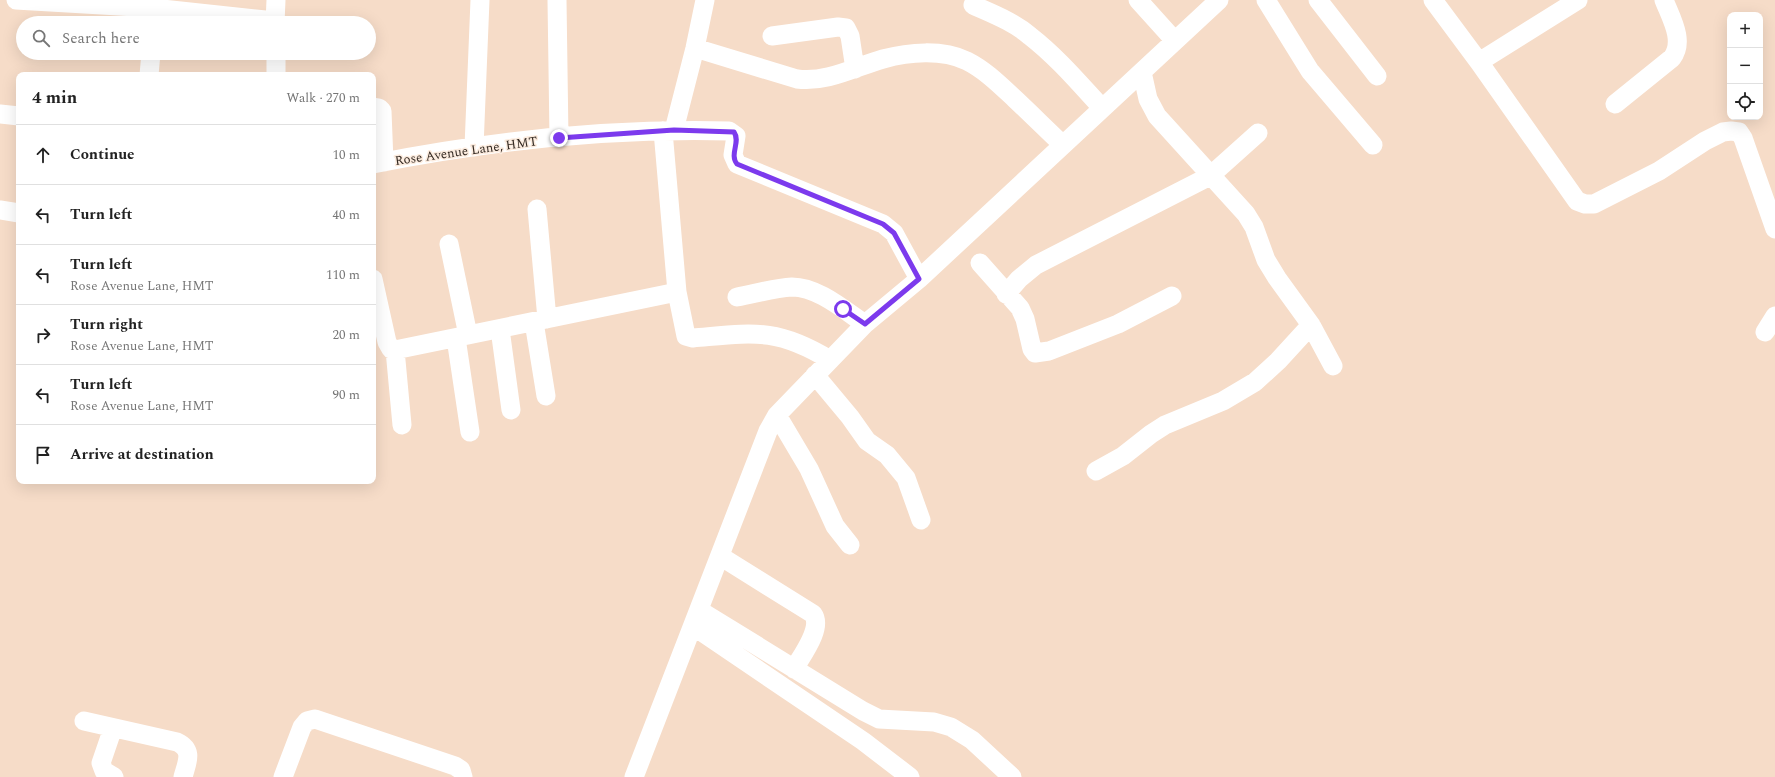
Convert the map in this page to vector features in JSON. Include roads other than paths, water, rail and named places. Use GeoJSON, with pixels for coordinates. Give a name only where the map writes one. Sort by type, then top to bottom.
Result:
{"type":"FeatureCollection","features":[{"type":"Feature","properties":{"kind":"street"},"geometry":{"type":"LineString","coordinates":[[16,0],[153,16]]}},
{"type":"Feature","properties":{"kind":"street"},"geometry":{"type":"LineString","coordinates":[[275,16],[276,0]]}},
{"type":"Feature","properties":{"kind":"street"},"geometry":{"type":"LineString","coordinates":[[474,147],[480,0]]}},
{"type":"Feature","properties":{"kind":"street"},"geometry":{"type":"LineString","coordinates":[[557,0],[559,138]]}},
{"type":"Feature","properties":{"kind":"street"},"geometry":{"type":"LineString","coordinates":[[705,0],[695,48],[668,130],[677,292],[684,332],[689,338],[746,333],[770,334],[799,343],[830,360]]}},
{"type":"Feature","properties":{"kind":"street"},"geometry":{"type":"LineString","coordinates":[[1138,0],[1175,41]]}},
{"type":"Feature","properties":{"kind":"street"},"geometry":{"type":"LineString","coordinates":[[634,777],[768,431],[777,415],[814,375],[865,324],[919,279],[1219,0]]}},
{"type":"Feature","properties":{"kind":"street"},"geometry":{"type":"LineString","coordinates":[[1266,0],[1310,71],[1373,145]]}},
{"type":"Feature","properties":{"kind":"street"},"geometry":{"type":"LineString","coordinates":[[1318,0],[1377,76]]}},
{"type":"Feature","properties":{"kind":"street"},"geometry":{"type":"LineString","coordinates":[[1433,0],[1479,62],[1577,201],[1585,204],[1594,204],[1659,171],[1705,141],[1723,132],[1732,130],[1739,132],[1743,138],[1775,229]]}},
{"type":"Feature","properties":{"kind":"street"},"geometry":{"type":"LineString","coordinates":[[1479,62],[1578,0]]}},
{"type":"Feature","properties":{"kind":"street"},"geometry":{"type":"LineString","coordinates":[[1615,104],[1672,58],[1676,52],[1678,39],[1664,0]]}},
{"type":"Feature","properties":{"kind":"street"},"geometry":{"type":"LineString","coordinates":[[973,5],[1008,22],[1030,35],[1052,55],[1102,108]]}},
{"type":"Feature","properties":{"kind":"street"},"geometry":{"type":"LineString","coordinates":[[772,36],[838,27],[846,28],[850,36],[855,69]]}},
{"type":"Feature","properties":{"kind":"street"},"geometry":{"type":"LineString","coordinates":[[695,48],[802,80],[817,80],[884,59],[912,54],[938,53],[966,61],[991,76],[1063,145]]}},
{"type":"Feature","properties":{"kind":"street"},"geometry":{"type":"LineString","coordinates":[[149,72],[150,60]]}},
{"type":"Feature","properties":{"kind":"street"},"geometry":{"type":"LineString","coordinates":[[276,60],[276,72]]}},
{"type":"Feature","properties":{"kind":"street"},"geometry":{"type":"LineString","coordinates":[[1142,72],[1148,99],[1157,116],[1246,214],[1254,228],[1266,260],[1277,278],[1311,325],[1333,366]]}},
{"type":"Feature","properties":{"kind":"street"},"geometry":{"type":"LineString","coordinates":[[376,108],[379,108],[382,112],[379,163]]}},
{"type":"Feature","properties":{"kind":"street"},"geometry":{"type":"LineString","coordinates":[[0,114],[16,116]]}},
{"type":"Feature","properties":{"kind":"street","name":"Rose Avenue Lane, HMT"},"geometry":{"type":"LineString","coordinates":[[379,163],[474,147],[559,138],[668,130],[734,132],[736,140],[733,155],[737,164],[883,224],[894,233],[919,279]]}},
{"type":"Feature","properties":{"kind":"street"},"geometry":{"type":"LineString","coordinates":[[1006,294],[1019,279],[1036,264],[1210,176],[1258,133]]}},
{"type":"Feature","properties":{"kind":"street"},"geometry":{"type":"LineString","coordinates":[[537,209],[540,320],[546,396]]}},
{"type":"Feature","properties":{"kind":"street"},"geometry":{"type":"LineString","coordinates":[[0,210],[16,213]]}},
{"type":"Feature","properties":{"kind":"street"},"geometry":{"type":"LineString","coordinates":[[449,244],[462,336],[470,432]]}},
{"type":"Feature","properties":{"kind":"street"},"geometry":{"type":"LineString","coordinates":[[980,263],[1020,308],[1025,319],[1032,349],[1035,353],[1041,354],[1118,324],[1172,296]]}},
{"type":"Feature","properties":{"kind":"street"},"geometry":{"type":"LineString","coordinates":[[737,297],[783,288],[802,289],[820,295],[865,324]]}},
{"type":"Feature","properties":{"kind":"street"},"geometry":{"type":"LineString","coordinates":[[376,292],[387,342],[391,349],[395,350],[677,292]]}},
{"type":"Feature","properties":{"kind":"street"},"geometry":{"type":"LineString","coordinates":[[1765,332],[1775,316]]}},
{"type":"Feature","properties":{"kind":"street"},"geometry":{"type":"LineString","coordinates":[[1096,471],[1123,456],[1165,425],[1223,401],[1255,382],[1278,361],[1311,325]]}},
{"type":"Feature","properties":{"kind":"street"},"geometry":{"type":"LineString","coordinates":[[500,329],[511,410]]}},
{"type":"Feature","properties":{"kind":"street"},"geometry":{"type":"LineString","coordinates":[[395,350],[402,425]]}},
{"type":"Feature","properties":{"kind":"street"},"geometry":{"type":"LineString","coordinates":[[814,375],[850,417],[867,441],[887,455],[906,478],[920,520]]}},
{"type":"Feature","properties":{"kind":"street"},"geometry":{"type":"LineString","coordinates":[[777,415],[809,469],[835,526],[850,545]]}},
{"type":"Feature","properties":{"kind":"street"},"geometry":{"type":"LineString","coordinates":[[720,556],[812,614],[816,619],[817,625],[814,633],[794,668]]}},
{"type":"Feature","properties":{"kind":"street"},"geometry":{"type":"LineString","coordinates":[[696,618],[794,668],[863,712],[879,719],[934,722],[951,727],[972,740],[1012,777]]}},
{"type":"Feature","properties":{"kind":"street"},"geometry":{"type":"LineString","coordinates":[[696,618],[910,777]]}},
{"type":"Feature","properties":{"kind":"street"},"geometry":{"type":"LineString","coordinates":[[283,777],[302,727],[307,721],[315,719],[455,766],[461,770],[462,777]]}},
{"type":"Feature","properties":{"kind":"street"},"geometry":{"type":"LineString","coordinates":[[84,721],[177,742],[185,746],[188,751],[188,758],[183,777]]}},
{"type":"Feature","properties":{"kind":"street"},"geometry":{"type":"LineString","coordinates":[[112,728],[101,763],[104,771],[114,777]]}}]}
